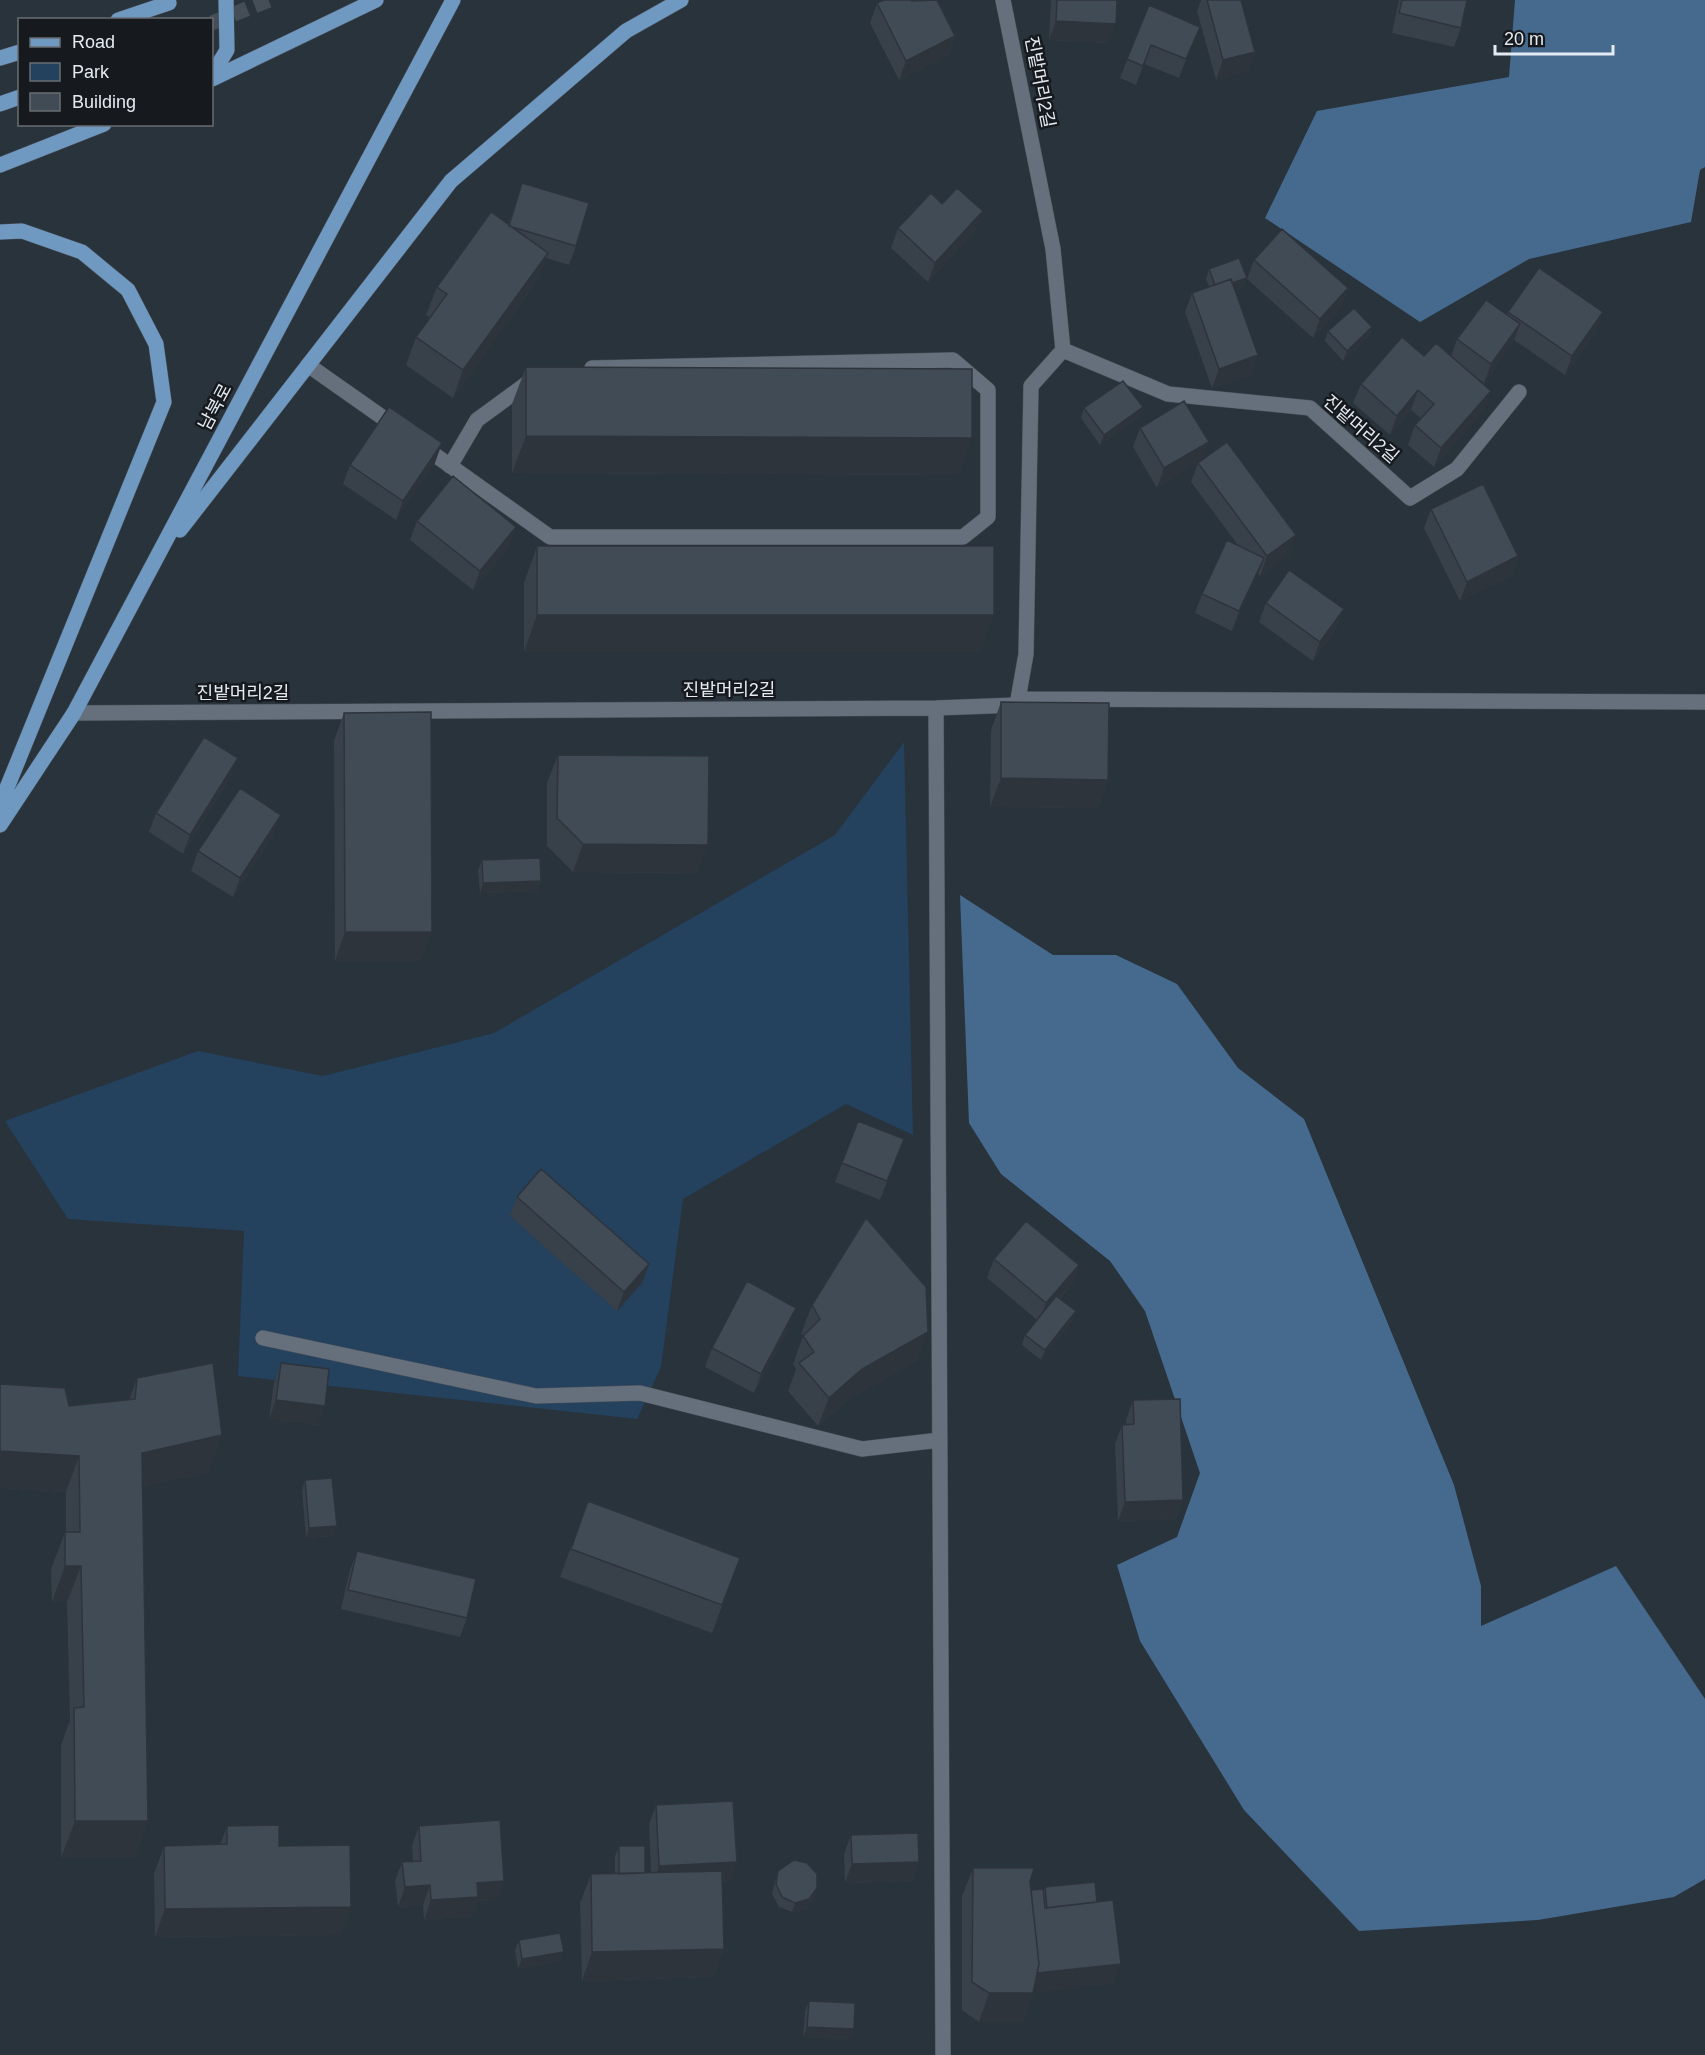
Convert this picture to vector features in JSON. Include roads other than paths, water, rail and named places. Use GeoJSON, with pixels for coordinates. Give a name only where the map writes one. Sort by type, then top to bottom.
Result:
{"type":"FeatureCollection","features":[{"type":"Feature","properties":{"kind":"main road"},"geometry":{"type":"LineString","coordinates":[[213,75],[227,50],[226,0]]}},
{"type":"Feature","properties":{"kind":"main road"},"geometry":{"type":"LineString","coordinates":[[213,77],[376,0]]}},
{"type":"Feature","properties":{"kind":"main road","name":"남북로"},"geometry":{"type":"LineString","coordinates":[[0,825],[74,713],[453,0]]}},
{"type":"Feature","properties":{"kind":"main road"},"geometry":{"type":"LineString","coordinates":[[154,563],[451,181],[626,31],[681,0]]}},
{"type":"Feature","properties":{"kind":"main road"},"geometry":{"type":"LineString","coordinates":[[124,18],[169,3]]}},
{"type":"Feature","properties":{"kind":"main road"},"geometry":{"type":"LineString","coordinates":[[0,58],[18,53]]}},
{"type":"Feature","properties":{"kind":"main road"},"geometry":{"type":"LineString","coordinates":[[0,104],[18,98]]}},
{"type":"Feature","properties":{"kind":"main road"},"geometry":{"type":"LineString","coordinates":[[0,165],[99,126]]}},
{"type":"Feature","properties":{"kind":"main road"},"geometry":{"type":"LineString","coordinates":[[0,232],[22,231],[82,252],[128,290],[156,344],[164,402],[0,805]]}},
{"type":"Feature","properties":{"kind":"street","name":"진밭머리2길"},"geometry":{"type":"LineString","coordinates":[[1003,0],[1053,249],[1063,350],[1168,394],[1310,408],[1410,498],[1458,469],[1520,392]]}},
{"type":"Feature","properties":{"kind":"street"},"geometry":{"type":"LineString","coordinates":[[1063,350],[1031,387],[1026,654],[1018,699],[1705,702]]}},
{"type":"Feature","properties":{"kind":"street"},"geometry":{"type":"LineString","coordinates":[[308,365],[550,537],[963,537],[988,517],[988,390],[953,360],[571,368]]}},
{"type":"Feature","properties":{"kind":"street"},"geometry":{"type":"LineString","coordinates":[[450,466],[477,420],[547,369]]}},
{"type":"Feature","properties":{"kind":"street","name":"진밭머리2길"},"geometry":{"type":"LineString","coordinates":[[74,713],[936,708],[1017,705],[1018,699]]}},
{"type":"Feature","properties":{"kind":"street"},"geometry":{"type":"LineString","coordinates":[[936,708],[943,2055]]}},
{"type":"Feature","properties":{"kind":"street"},"geometry":{"type":"LineString","coordinates":[[264,1338],[536,1396],[640,1393],[862,1449],[940,1440]]}},
{"type":"Feature","properties":{"kind":"tunnel"},"geometry":{"type":"LineString","coordinates":[[213,23],[269,0]]}}]}
